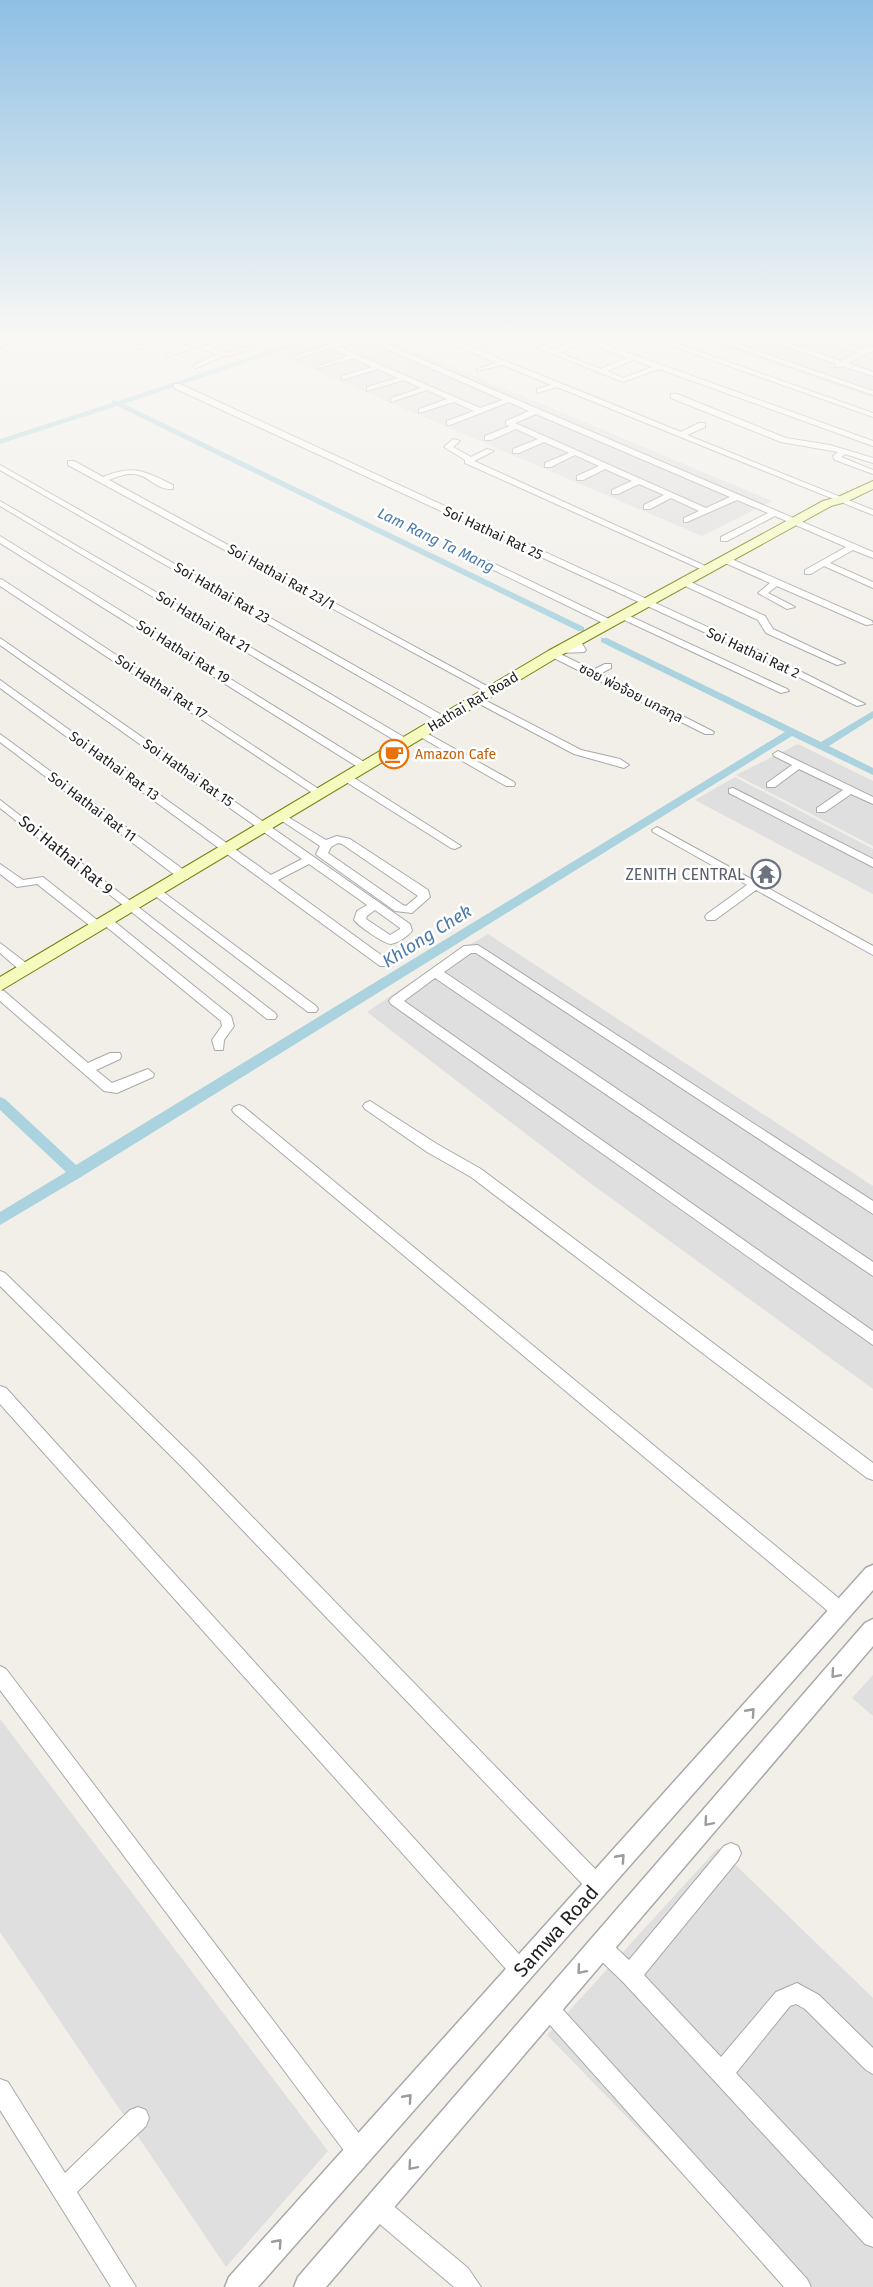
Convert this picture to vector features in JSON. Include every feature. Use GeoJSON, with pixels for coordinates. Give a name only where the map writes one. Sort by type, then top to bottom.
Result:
{"type":"FeatureCollection","features":[{"type":"Feature","properties":{"kind":"main road","name":"Hathai Rat Road"},"geometry":{"type":"LineString","coordinates":[[0,985],[557,652],[872,477]]}},
{"type":"Feature","properties":{"kind":"street","name":"Soi Hathai Rat 25"},"geometry":{"type":"LineString","coordinates":[[304,445],[646,603]]}},
{"type":"Feature","properties":{"kind":"street"},"geometry":{"type":"LineString","coordinates":[[451,445],[448,447],[450,450],[469,459],[468,462],[708,569]]}},
{"type":"Feature","properties":{"kind":"street"},"geometry":{"type":"LineString","coordinates":[[516,451],[532,445]]}},
{"type":"Feature","properties":{"kind":"street"},"geometry":{"type":"LineString","coordinates":[[555,445],[706,511]]}},
{"type":"Feature","properties":{"kind":"street"},"geometry":{"type":"LineString","coordinates":[[614,445],[873,555]]}},
{"type":"Feature","properties":{"kind":"street"},"geometry":{"type":"LineString","coordinates":[[705,445],[833,499],[873,513]]}},
{"type":"Feature","properties":{"kind":"street"},"geometry":{"type":"LineString","coordinates":[[718,450],[730,445]]}},
{"type":"Feature","properties":{"kind":"street"},"geometry":{"type":"LineString","coordinates":[[808,445],[844,452],[837,456],[838,458],[872,477]]}},
{"type":"Feature","properties":{"kind":"street"},"geometry":{"type":"LineString","coordinates":[[469,459],[490,451]]}},
{"type":"Feature","properties":{"kind":"street"},"geometry":{"type":"LineString","coordinates":[[548,465],[574,453]]}},
{"type":"Feature","properties":{"kind":"street","name":"Soi Hathai Rat 23/1"},"geometry":{"type":"LineString","coordinates":[[71,463],[491,691]]}},
{"type":"Feature","properties":{"kind":"street"},"geometry":{"type":"LineString","coordinates":[[580,478],[605,466]]}},
{"type":"Feature","properties":{"kind":"street","name":"Soi Hathai Rat 23"},"geometry":{"type":"LineString","coordinates":[[0,467],[443,720]]}},
{"type":"Feature","properties":{"kind":"street"},"geometry":{"type":"LineString","coordinates":[[103,480],[123,471],[132,470],[170,487]]}},
{"type":"Feature","properties":{"kind":"street"},"geometry":{"type":"LineString","coordinates":[[798,483],[811,475]]}},
{"type":"Feature","properties":{"kind":"street"},"geometry":{"type":"LineString","coordinates":[[615,492],[638,481]]}},
{"type":"Feature","properties":{"kind":"street"},"geometry":{"type":"LineString","coordinates":[[647,507],[671,495]]}},
{"type":"Feature","properties":{"kind":"street"},"geometry":{"type":"LineString","coordinates":[[687,520],[736,497]]}},
{"type":"Feature","properties":{"kind":"street","name":"Soi Hathai Rat 21"},"geometry":{"type":"LineString","coordinates":[[0,503],[405,742]]}},
{"type":"Feature","properties":{"kind":"street"},"geometry":{"type":"LineString","coordinates":[[724,539],[774,513]]}},
{"type":"Feature","properties":{"kind":"street","name":"Soi Hathai Rat 19"},"geometry":{"type":"LineString","coordinates":[[0,539],[365,767]]}},
{"type":"Feature","properties":{"kind":"street"},"geometry":{"type":"LineString","coordinates":[[808,572],[853,546]]}},
{"type":"Feature","properties":{"kind":"street"},"geometry":{"type":"LineString","coordinates":[[472,556],[780,689],[765,695]]}},
{"type":"Feature","properties":{"kind":"street"},"geometry":{"type":"LineString","coordinates":[[726,560],[869,623]]}},
{"type":"Feature","properties":{"kind":"street"},"geometry":{"type":"LineString","coordinates":[[824,563],[873,585]]}},
{"type":"Feature","properties":{"kind":"street","name":"Soi Hathai Rat 17"},"geometry":{"type":"LineString","coordinates":[[0,582],[321,794]]}},
{"type":"Feature","properties":{"kind":"street"},"geometry":{"type":"LineString","coordinates":[[684,582],[762,618],[769,631],[840,663]]}},
{"type":"Feature","properties":{"kind":"street"},"geometry":{"type":"LineString","coordinates":[[776,582],[762,593],[790,607]]}},
{"type":"Feature","properties":{"kind":"street","name":"Soi Hathai Rat 2"},"geometry":{"type":"LineString","coordinates":[[646,603],[825,691],[860,704]]}},
{"type":"Feature","properties":{"kind":"street","name":"Soi Hathai Rat 15"},"geometry":{"type":"LineString","coordinates":[[0,641],[375,905]]}},
{"type":"Feature","properties":{"kind":"street","name":"ซอย พ่อจ้อย นกสกุล"},"geometry":{"type":"LineString","coordinates":[[557,652],[593,674],[709,732]]}},
{"type":"Feature","properties":{"kind":"street"},"geometry":{"type":"LineString","coordinates":[[593,674],[608,666]]}},
{"type":"Feature","properties":{"kind":"street","name":"Soi Hathai Rat 13"},"geometry":{"type":"LineString","coordinates":[[0,683],[384,963]]}},
{"type":"Feature","properties":{"kind":"street"},"geometry":{"type":"LineString","coordinates":[[477,699],[578,752],[624,765]]}},
{"type":"Feature","properties":{"kind":"street"},"geometry":{"type":"LineString","coordinates":[[421,733],[510,784]]}},
{"type":"Feature","properties":{"kind":"street","name":"Soi Hathai Rat 11"},"geometry":{"type":"LineString","coordinates":[[0,737],[184,876]]}},
{"type":"Feature","properties":{"kind":"street"},"geometry":{"type":"LineString","coordinates":[[777,754],[873,801]]}},
{"type":"Feature","properties":{"kind":"street"},"geometry":{"type":"LineString","coordinates":[[771,785],[799,764]]}},
{"type":"Feature","properties":{"kind":"street"},"geometry":{"type":"LineString","coordinates":[[347,778],[455,846]]}},
{"type":"Feature","properties":{"kind":"street"},"geometry":{"type":"LineString","coordinates":[[821,810],[850,790]]}},
{"type":"Feature","properties":{"kind":"street"},"geometry":{"type":"LineString","coordinates":[[733,791],[873,864]]}},
{"type":"Feature","properties":{"kind":"street","name":"Soi Hathai Rat 9"},"geometry":{"type":"LineString","coordinates":[[0,803],[271,1016]]}},
{"type":"Feature","properties":{"kind":"street"},"geometry":{"type":"LineString","coordinates":[[283,817],[326,845]]}},
{"type":"Feature","properties":{"kind":"street"},"geometry":{"type":"LineString","coordinates":[[657,830],[873,951]]}},
{"type":"Feature","properties":{"kind":"street"},"geometry":{"type":"LineString","coordinates":[[337,839],[346,840],[424,893],[424,897],[408,910],[399,908],[332,863],[322,854],[326,845],[337,839]]}},
{"type":"Feature","properties":{"kind":"street"},"geometry":{"type":"LineString","coordinates":[[270,880],[309,859]]}},
{"type":"Feature","properties":{"kind":"street"},"geometry":{"type":"LineString","coordinates":[[0,868],[21,884],[39,880],[102,924],[227,1019],[228,1026],[218,1040],[219,1047]]}},
{"type":"Feature","properties":{"kind":"street"},"geometry":{"type":"LineString","coordinates":[[711,917],[755,885]]}},
{"type":"Feature","properties":{"kind":"street"},"geometry":{"type":"LineString","coordinates":[[158,892],[312,1009]]}},
{"type":"Feature","properties":{"kind":"street"},"geometry":{"type":"LineString","coordinates":[[0,947],[26,969]]}},
{"type":"Feature","properties":{"kind":"street"},"geometry":{"type":"LineString","coordinates":[[873,1208],[478,949],[468,949],[395,1001],[873,1339]]}},
{"type":"Feature","properties":{"kind":"street"},"geometry":{"type":"LineString","coordinates":[[435,972],[873,1270]]}},
{"type":"Feature","properties":{"kind":"street"},"geometry":{"type":"LineString","coordinates":[[0,994],[113,1089],[148,1074]]}},
{"type":"Feature","properties":{"kind":"street"},"geometry":{"type":"LineString","coordinates":[[87,1069],[115,1056]]}},
{"type":"Feature","properties":{"kind":"street"},"geometry":{"type":"LineString","coordinates":[[370,1106],[432,1148],[477,1173],[873,1473]]}},
{"type":"Feature","properties":{"kind":"street"},"geometry":{"type":"LineString","coordinates":[[238,1110],[841,1611]]}},
{"type":"Feature","properties":{"kind":"street"},"geometry":{"type":"LineString","coordinates":[[0,1277],[189,1463],[597,1885]]}},
{"type":"Feature","properties":{"kind":"street"},"geometry":{"type":"LineString","coordinates":[[0,1393],[521,1971]]}},
{"type":"Feature","properties":{"kind":"street","name":"Samwa Road"},"geometry":{"type":"LineString","coordinates":[[239,2287],[873,1575]]}},
{"type":"Feature","properties":{"kind":"street"},"geometry":{"type":"LineString","coordinates":[[308,2287],[870,1640]]}},
{"type":"Feature","properties":{"kind":"street"},"geometry":{"type":"LineString","coordinates":[[0,1675],[359,2152]]}},
{"type":"Feature","properties":{"kind":"street"},"geometry":{"type":"LineString","coordinates":[[630,1975],[731,1853]]}},
{"type":"Feature","properties":{"kind":"street"},"geometry":{"type":"LineString","coordinates":[[601,1947],[630,1975],[873,2236]]}},
{"type":"Feature","properties":{"kind":"street"},"geometry":{"type":"LineString","coordinates":[[722,2073],[783,1999],[797,1993],[812,2002],[873,2063]]}},
{"type":"Feature","properties":{"kind":"street"},"geometry":{"type":"LineString","coordinates":[[548,2008],[798,2287]]}},
{"type":"Feature","properties":{"kind":"street"},"geometry":{"type":"LineString","coordinates":[[0,2090],[124,2287]]}},
{"type":"Feature","properties":{"kind":"street"},"geometry":{"type":"LineString","coordinates":[[63,2191],[138,2118]]}},
{"type":"Feature","properties":{"kind":"street"},"geometry":{"type":"LineString","coordinates":[[377,2206],[460,2276],[469,2287]]}},
{"type":"Feature","properties":{"kind":"shaded area"},"geometry":{"type":"Polygon","coordinates":[[[489,445],[638,445],[772,501],[702,536],[489,445]]]}},
{"type":"Feature","properties":{"kind":"shaded area"},"geometry":{"type":"Polygon","coordinates":[[[798,744],[873,781],[873,846],[736,775],[798,744]]]}},
{"type":"Feature","properties":{"kind":"shaded area"},"geometry":{"type":"Polygon","coordinates":[[[735,777],[873,849],[873,894],[695,800],[735,777]]]}},
{"type":"Feature","properties":{"kind":"shaded area"},"geometry":{"type":"Polygon","coordinates":[[[488,934],[873,1186],[873,1389],[590,1183],[367,1012],[447,958],[488,934]]]}},
{"type":"Feature","properties":{"kind":"shaded area"},"geometry":{"type":"Polygon","coordinates":[[[873,1675],[873,1716],[852,1698],[873,1675]]]}},
{"type":"Feature","properties":{"kind":"shaded area"},"geometry":{"type":"Polygon","coordinates":[[[0,1719],[328,2151],[226,2267],[0,1932],[0,1719]]]}},
{"type":"Feature","properties":{"kind":"shaded area"},"geometry":{"type":"Polygon","coordinates":[[[718,1848],[873,1998],[873,2287],[792,2287],[547,2035],[718,1848]]]}},
{"type":"Feature","properties":{"kind":"waterway","name":"Lam Rang Ta Mang"},"geometry":{"type":"LineString","coordinates":[[203,445],[581,629]]}},
{"type":"Feature","properties":{"kind":"waterway","name":"Lam Rang Ta Mang"},"geometry":{"type":"LineString","coordinates":[[604,640],[792,732]]}},
{"type":"Feature","properties":{"kind":"waterway","name":"Khlong Chek"},"geometry":{"type":"LineString","coordinates":[[822,747],[873,714]]}},
{"type":"Feature","properties":{"kind":"waterway","name":"Khlong Chek"},"geometry":{"type":"LineString","coordinates":[[76,1173],[792,732]]}},
{"type":"Feature","properties":{"kind":"waterway","name":"Khlong Chek"},"geometry":{"type":"LineString","coordinates":[[792,732],[822,747]]}},
{"type":"Feature","properties":{"kind":"waterway"},"geometry":{"type":"LineString","coordinates":[[822,747],[873,772]]}},
{"type":"Feature","properties":{"kind":"waterway"},"geometry":{"type":"LineString","coordinates":[[0,1102],[76,1173]]}},
{"type":"Feature","properties":{"kind":"waterway","name":"Khlong Chek"},"geometry":{"type":"LineString","coordinates":[[0,1219],[76,1173]]}},
{"type":"Feature","properties":{"kind":"place","name":"Amazon Cafe"},"geometry":{"type":"Point","coordinates":[394,754]}},
{"type":"Feature","properties":{"kind":"place","name":"ZENITH CENTRAL"},"geometry":{"type":"Point","coordinates":[766,874]}}]}
